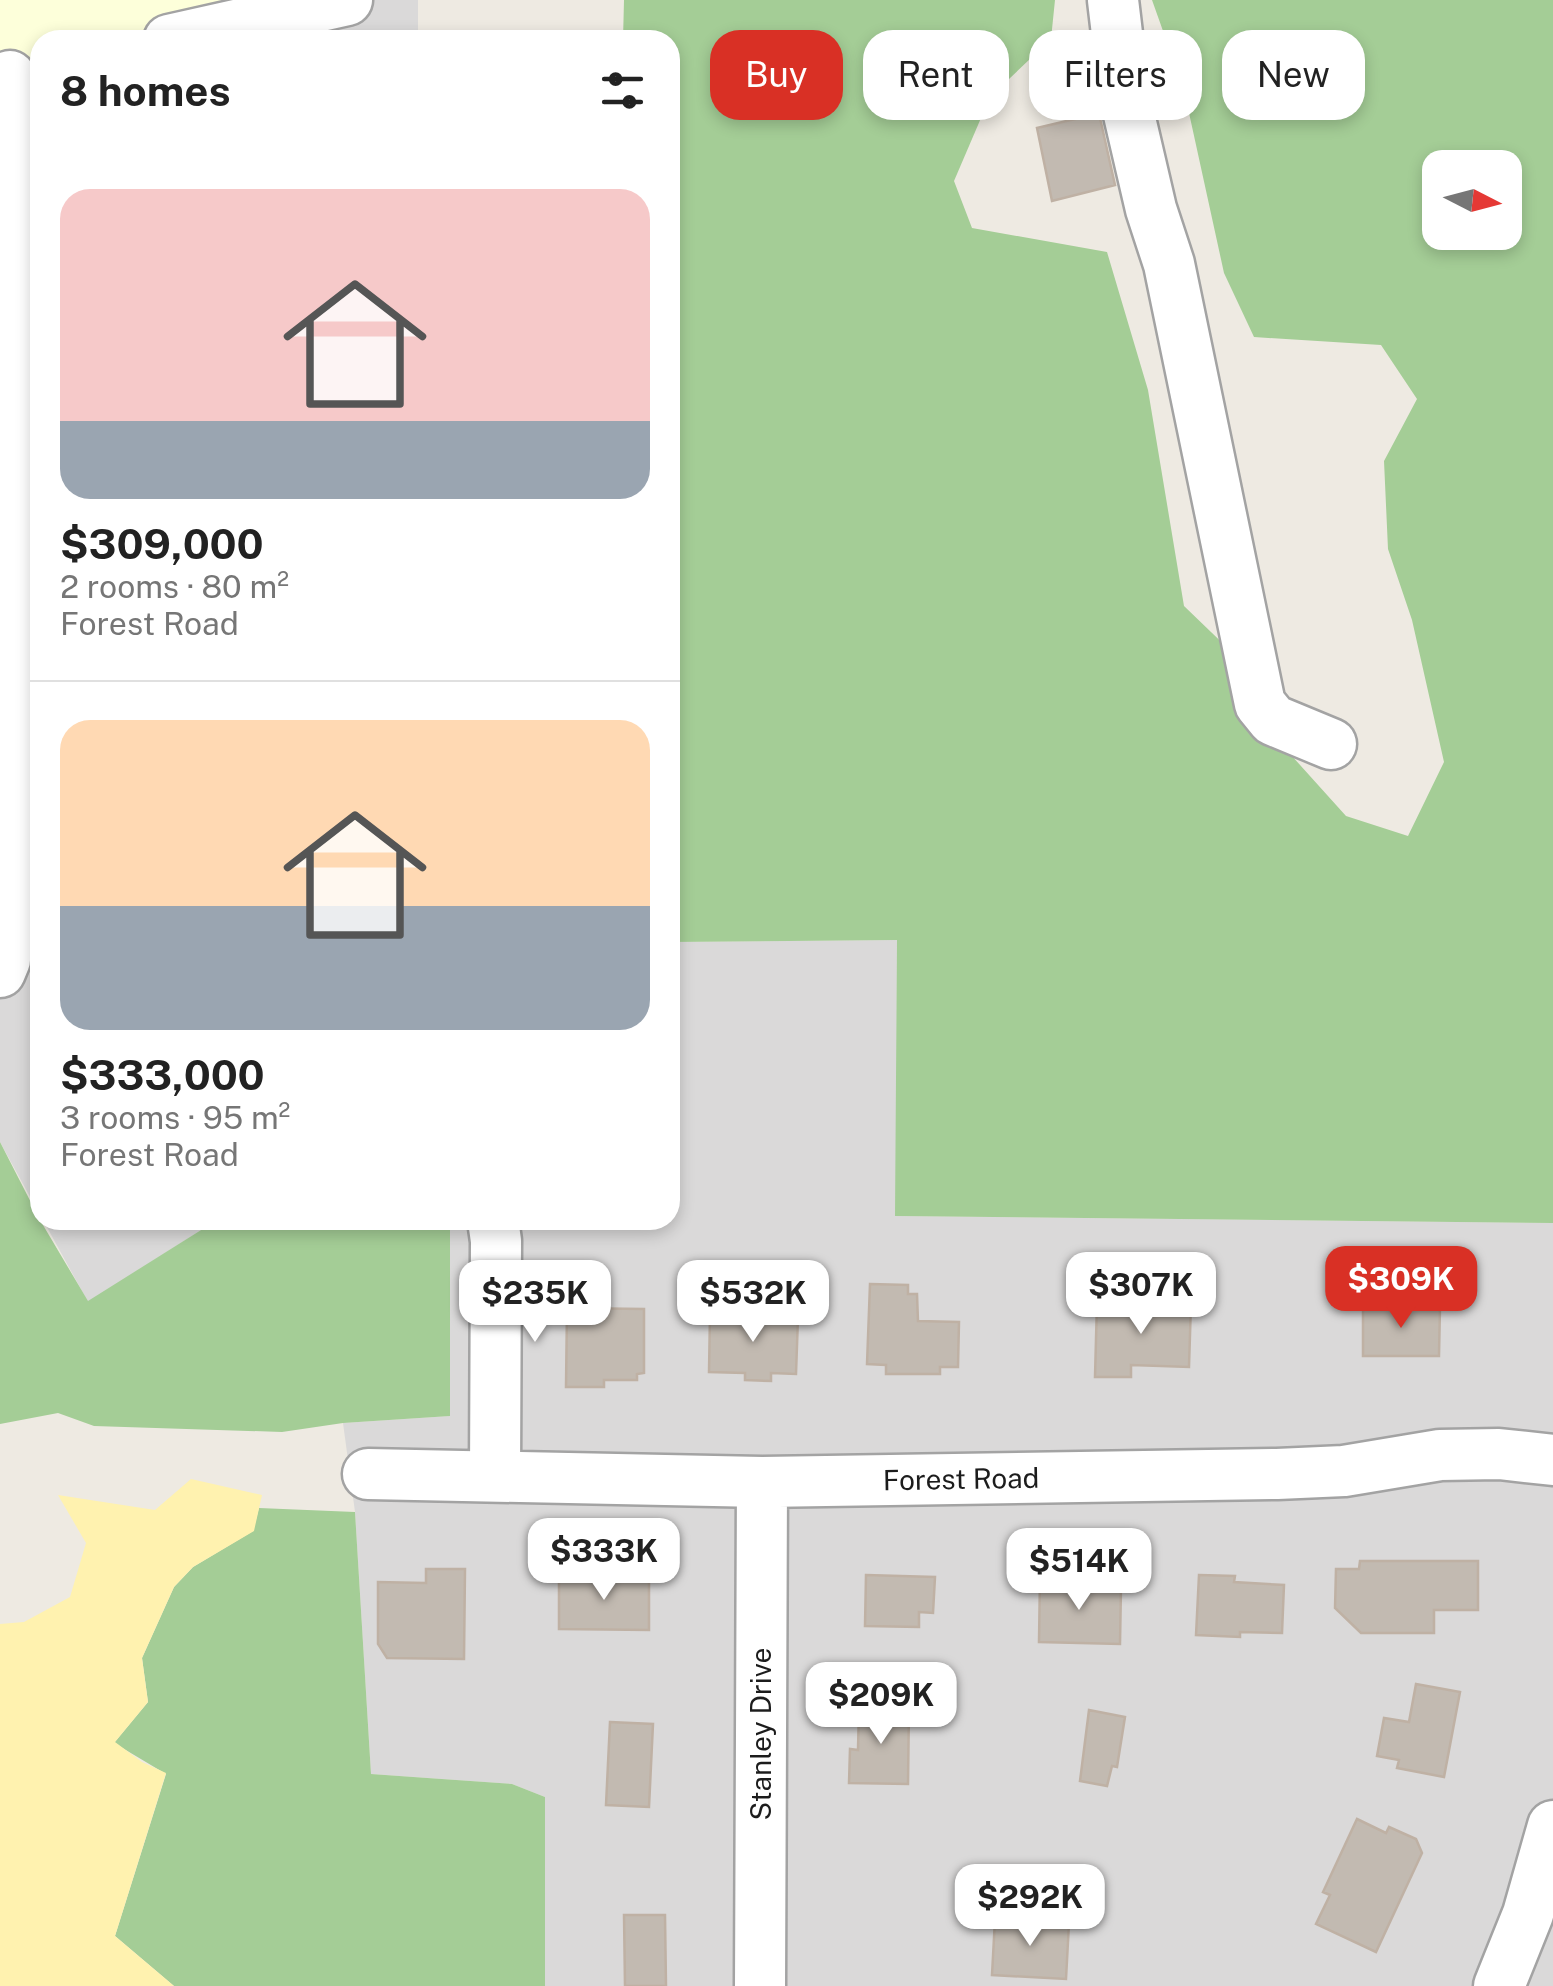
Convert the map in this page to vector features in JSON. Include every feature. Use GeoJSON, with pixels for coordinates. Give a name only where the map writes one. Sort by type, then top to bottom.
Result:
{"type":"FeatureCollection","features":[{"type":"Feature","properties":{"kind":"street"},"geometry":{"type":"LineString","coordinates":[[213,30],[347,0]]}},
{"type":"Feature","properties":{"kind":"street"},"geometry":{"type":"LineString","coordinates":[[1113,0],[1124,92],[1151,209],[1169,264],[1260,704],[1273,720],[1331,744]]}},
{"type":"Feature","properties":{"kind":"street"},"geometry":{"type":"LineString","coordinates":[[0,972],[5,960],[17,74]]}},
{"type":"Feature","properties":{"kind":"street"},"geometry":{"type":"LineString","coordinates":[[494,1230],[495,1476]]}},
{"type":"Feature","properties":{"kind":"street","name":"Forest Road"},"geometry":{"type":"LineString","coordinates":[[368,1474],[762,1482],[1344,1471],[1440,1455],[1499,1454],[1553,1460]]}},
{"type":"Feature","properties":{"kind":"street","name":"Stanley Drive"},"geometry":{"type":"LineString","coordinates":[[760,1986],[762,1482]]}},
{"type":"Feature","properties":{"kind":"street"},"geometry":{"type":"LineString","coordinates":[[1499,1986],[1528,1914],[1553,1826]]}},
{"type":"Feature","properties":{"kind":"shaded area"},"geometry":{"type":"Polygon","coordinates":[[[0,0],[343,0],[202,30],[30,30],[30,66],[0,73],[0,0]]]}},
{"type":"Feature","properties":{"kind":"shaded area"},"geometry":{"type":"Polygon","coordinates":[[[346,0],[418,0],[418,30],[204,30],[346,0]]]}},
{"type":"Feature","properties":{"kind":"shaded area"},"geometry":{"type":"Polygon","coordinates":[[[30,66],[30,1197],[0,1142],[0,73],[30,66]]]}},
{"type":"Feature","properties":{"kind":"shaded area"},"geometry":{"type":"Polygon","coordinates":[[[897,940],[896,1216],[1553,1223],[1553,1986],[545,1986],[545,1797],[512,1784],[371,1774],[355,1512],[343,1423],[450,1416],[450,1230],[680,1230],[680,942],[897,940]]]}},
{"type":"Feature","properties":{"kind":"shaded area"},"geometry":{"type":"Polygon","coordinates":[[[48,1230],[201,1230],[88,1302],[48,1230]]]}},
{"type":"Feature","properties":{"kind":"green space"},"geometry":{"type":"Polygon","coordinates":[[[624,0],[1055,0],[1052,30],[1029,30],[1029,60],[1009,79],[1009,30],[863,30],[863,120],[980,120],[954,181],[972,228],[1107,252],[1148,390],[1184,606],[1238,658],[1264,725],[1346,816],[1408,836],[1444,762],[1412,620],[1388,549],[1384,461],[1417,399],[1381,345],[1254,337],[1224,273],[1191,120],[1202,120],[1202,30],[1163,30],[1152,0],[1553,0],[1553,1223],[895,1216],[897,940],[680,942],[680,30],[623,30],[624,0]]]}},
{"type":"Feature","properties":{"kind":"green space"},"geometry":{"type":"Polygon","coordinates":[[[0,1142],[30,1200],[30,1230],[46,1230],[88,1301],[201,1230],[450,1230],[450,1416],[343,1423],[282,1432],[94,1426],[58,1413],[0,1424],[0,1142]]]}},
{"type":"Feature","properties":{"kind":"green space"},"geometry":{"type":"Polygon","coordinates":[[[259,1508],[355,1512],[371,1774],[512,1784],[545,1797],[545,1986],[174,1986],[115,1936],[166,1774],[114,1743],[148,1702],[142,1658],[174,1587],[193,1567],[253,1531],[259,1508]]]}},
{"type":"Feature","properties":{"kind":"sand"},"geometry":{"type":"Polygon","coordinates":[[[191,1479],[262,1495],[254,1531],[193,1567],[174,1587],[142,1658],[148,1702],[115,1742],[142,1762],[166,1773],[115,1936],[174,1986],[0,1986],[0,1624],[24,1622],[70,1597],[86,1543],[58,1495],[155,1510],[191,1479]]]}},
{"type":"Feature","properties":{"kind":"building"},"geometry":{"type":"Polygon","coordinates":[[[1071,120],[1100,120],[1115,185],[1052,201],[1037,128],[1071,120]]]}},
{"type":"Feature","properties":{"kind":"building"},"geometry":{"type":"Polygon","coordinates":[[[870,1284],[908,1285],[908,1294],[917,1294],[918,1321],[959,1322],[958,1367],[940,1367],[940,1374],[886,1374],[886,1365],[867,1364],[870,1284]]]}},
{"type":"Feature","properties":{"kind":"building"},"geometry":{"type":"Polygon","coordinates":[[[1097,1302],[1191,1303],[1189,1367],[1131,1365],[1131,1377],[1095,1377],[1097,1302]]]}},
{"type":"Feature","properties":{"kind":"building"},"geometry":{"type":"Polygon","coordinates":[[[1363,1306],[1440,1307],[1439,1356],[1363,1356],[1363,1306]]]}},
{"type":"Feature","properties":{"kind":"building"},"geometry":{"type":"Polygon","coordinates":[[[567,1308],[644,1309],[644,1373],[637,1374],[637,1380],[604,1380],[604,1387],[566,1387],[567,1308]]]}},
{"type":"Feature","properties":{"kind":"building"},"geometry":{"type":"Polygon","coordinates":[[[710,1314],[798,1317],[796,1374],[771,1373],[771,1381],[745,1380],[745,1373],[709,1372],[710,1314]]]}},
{"type":"Feature","properties":{"kind":"building"},"geometry":{"type":"Polygon","coordinates":[[[1360,1561],[1478,1561],[1478,1610],[1434,1610],[1434,1633],[1361,1633],[1335,1608],[1336,1569],[1359,1569],[1360,1561]]]}},
{"type":"Feature","properties":{"kind":"building"},"geometry":{"type":"Polygon","coordinates":[[[426,1569],[465,1569],[464,1659],[387,1658],[378,1644],[378,1582],[426,1583],[426,1569]]]}},
{"type":"Feature","properties":{"kind":"building"},"geometry":{"type":"Polygon","coordinates":[[[580,1573],[631,1573],[634,1579],[649,1579],[649,1630],[559,1629],[559,1580],[580,1580],[580,1573]]]}},
{"type":"Feature","properties":{"kind":"building"},"geometry":{"type":"Polygon","coordinates":[[[866,1575],[935,1577],[933,1613],[919,1612],[919,1627],[865,1626],[866,1575]]]}},
{"type":"Feature","properties":{"kind":"building"},"geometry":{"type":"Polygon","coordinates":[[[1199,1575],[1235,1576],[1234,1582],[1284,1585],[1282,1633],[1240,1632],[1240,1637],[1196,1635],[1199,1575]]]}},
{"type":"Feature","properties":{"kind":"building"},"geometry":{"type":"Polygon","coordinates":[[[1040,1576],[1066,1576],[1066,1586],[1121,1587],[1120,1644],[1039,1642],[1040,1576]]]}},
{"type":"Feature","properties":{"kind":"building"},"geometry":{"type":"Polygon","coordinates":[[[1416,1684],[1460,1692],[1444,1777],[1397,1768],[1399,1760],[1377,1756],[1384,1718],[1409,1722],[1416,1684]]]}},
{"type":"Feature","properties":{"kind":"building"},"geometry":{"type":"Polygon","coordinates":[[[859,1707],[909,1707],[908,1784],[849,1783],[850,1749],[858,1750],[859,1707]]]}},
{"type":"Feature","properties":{"kind":"building"},"geometry":{"type":"Polygon","coordinates":[[[1089,1710],[1125,1717],[1117,1767],[1112,1766],[1107,1786],[1080,1781],[1089,1710]]]}},
{"type":"Feature","properties":{"kind":"building"},"geometry":{"type":"Polygon","coordinates":[[[610,1722],[653,1724],[649,1807],[606,1805],[610,1722]]]}},
{"type":"Feature","properties":{"kind":"building"},"geometry":{"type":"Polygon","coordinates":[[[1357,1819],[1386,1833],[1389,1827],[1416,1839],[1422,1853],[1376,1952],[1316,1924],[1330,1895],[1323,1892],[1357,1819]]]}},
{"type":"Feature","properties":{"kind":"building"},"geometry":{"type":"Polygon","coordinates":[[[624,1915],[665,1915],[666,1986],[625,1986],[624,1915]]]}},
{"type":"Feature","properties":{"kind":"building"},"geometry":{"type":"Polygon","coordinates":[[[995,1919],[1069,1923],[1066,1979],[992,1975],[995,1919]]]}}]}
